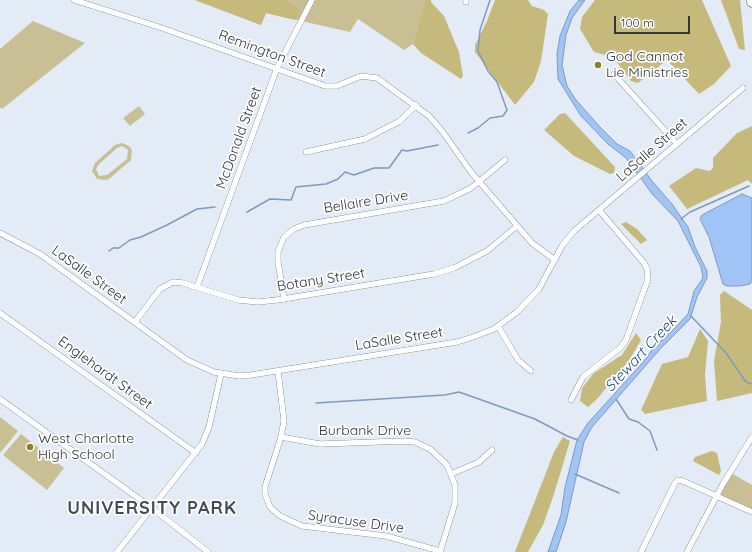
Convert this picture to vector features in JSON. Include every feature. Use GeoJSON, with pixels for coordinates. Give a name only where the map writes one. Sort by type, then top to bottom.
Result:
{"type":"FeatureCollection","features":[{"type":"Feature","properties":{"kind":"street","name":"Remington Street"},"geometry":{"type":"LineString","coordinates":[[74,0],[162,28],[328,87],[337,86],[361,76],[371,76],[416,105],[437,125],[479,182],[517,226],[536,246],[555,260]]}},
{"type":"Feature","properties":{"kind":"street","name":"McDonald Street"},"geometry":{"type":"LineString","coordinates":[[196,287],[277,68],[312,0]]}},
{"type":"Feature","properties":{"kind":"street"},"geometry":{"type":"LineString","coordinates":[[614,74],[678,144]]}},
{"type":"Feature","properties":{"kind":"street","name":"LaSalle Street"},"geometry":{"type":"LineString","coordinates":[[0,234],[40,254],[187,360],[208,371],[239,376],[457,342],[481,334],[498,326],[518,312],[533,297],[543,283],[568,238],[743,88]]}},
{"type":"Feature","properties":{"kind":"street"},"geometry":{"type":"LineString","coordinates":[[306,152],[364,139],[400,121],[416,105]]}},
{"type":"Feature","properties":{"kind":"street","name":"Bellaire Drive"},"geometry":{"type":"LineString","coordinates":[[284,299],[278,262],[278,252],[284,237],[294,229],[304,225],[444,201],[463,193],[479,182],[505,160]]}},
{"type":"Feature","properties":{"kind":"street"},"geometry":{"type":"LineString","coordinates":[[571,400],[583,377],[620,348],[626,340],[648,279],[647,268],[644,263],[599,210]]}},
{"type":"Feature","properties":{"kind":"street","name":"Botany Street"},"geometry":{"type":"LineString","coordinates":[[134,322],[156,293],[165,285],[179,282],[238,300],[258,302],[434,274],[454,268],[487,251],[517,226]]}},
{"type":"Feature","properties":{"kind":"street","name":"Englehardt Street"},"geometry":{"type":"LineString","coordinates":[[0,313],[196,453]]}},
{"type":"Feature","properties":{"kind":"street"},"geometry":{"type":"LineString","coordinates":[[498,326],[518,360],[531,371]]}},
{"type":"Feature","properties":{"kind":"street","name":"Syracuse Drive"},"geometry":{"type":"LineString","coordinates":[[278,371],[284,414],[281,437],[266,479],[264,490],[270,507],[280,516],[302,526],[386,536],[440,551]]}},
{"type":"Feature","properties":{"kind":"street"},"geometry":{"type":"LineString","coordinates":[[116,552],[196,453],[209,427],[221,374]]}},
{"type":"Feature","properties":{"kind":"street"},"geometry":{"type":"LineString","coordinates":[[0,399],[152,508],[208,552]]}},
{"type":"Feature","properties":{"kind":"street","name":"Burbank Drive"},"geometry":{"type":"LineString","coordinates":[[281,437],[320,444],[399,441],[415,442],[437,454],[452,474],[455,485],[455,503],[440,551]]}},
{"type":"Feature","properties":{"kind":"street"},"geometry":{"type":"LineString","coordinates":[[688,552],[716,496],[752,437]]}},
{"type":"Feature","properties":{"kind":"street"},"geometry":{"type":"LineString","coordinates":[[452,474],[479,462],[492,450]]}},
{"type":"Feature","properties":{"kind":"street"},"geometry":{"type":"LineString","coordinates":[[640,552],[675,483],[678,480],[683,480],[752,512]]}},
{"type":"Feature","properties":{"kind":"shaded area"},"geometry":{"type":"Polygon","coordinates":[[[195,0],[425,0],[413,44],[404,50],[358,19],[350,32],[266,13],[261,25],[195,0]]]}},
{"type":"Feature","properties":{"kind":"shaded area"},"geometry":{"type":"Polygon","coordinates":[[[195,0],[286,0],[301,10],[295,20],[266,13],[261,25],[195,0]]]}},
{"type":"Feature","properties":{"kind":"shaded area"},"geometry":{"type":"Polygon","coordinates":[[[425,0],[431,0],[431,2],[444,16],[459,52],[463,76],[461,79],[421,53],[413,44],[425,0]]]}},
{"type":"Feature","properties":{"kind":"shaded area"},"geometry":{"type":"Polygon","coordinates":[[[495,0],[528,0],[532,6],[544,10],[548,14],[541,61],[534,82],[515,105],[475,52],[475,45],[487,21],[495,0]]]}},
{"type":"Feature","properties":{"kind":"shaded area"},"geometry":{"type":"Polygon","coordinates":[[[595,0],[702,0],[731,66],[714,84],[699,94],[667,60],[638,83],[631,81],[613,57],[594,52],[580,29],[582,17],[595,0]]]}},
{"type":"Feature","properties":{"kind":"shaded area"},"geometry":{"type":"Polygon","coordinates":[[[721,0],[740,0],[745,50],[739,49],[721,0]]]}},
{"type":"Feature","properties":{"kind":"shaded area"},"geometry":{"type":"Polygon","coordinates":[[[33,21],[85,43],[2,109],[0,107],[0,49],[33,21]]]}},
{"type":"Feature","properties":{"kind":"shaded area"},"geometry":{"type":"Polygon","coordinates":[[[139,106],[145,114],[130,126],[123,118],[139,106]]]}},
{"type":"Feature","properties":{"kind":"shaded area"},"geometry":{"type":"Polygon","coordinates":[[[565,113],[615,167],[614,173],[610,174],[574,156],[544,130],[560,114],[565,113]]]}},
{"type":"Feature","properties":{"kind":"shaded area"},"geometry":{"type":"Polygon","coordinates":[[[752,126],[752,184],[748,180],[687,209],[669,186],[696,168],[710,171],[713,168],[713,158],[737,133],[752,126]]]}},
{"type":"Feature","properties":{"kind":"shaded area"},"geometry":{"type":"Polygon","coordinates":[[[122,143],[129,146],[132,150],[131,160],[109,179],[97,179],[92,171],[95,163],[115,145],[122,143]],[[122,146],[117,148],[98,165],[96,169],[99,176],[107,175],[127,159],[128,150],[122,146]]]}},
{"type":"Feature","properties":{"kind":"shaded area"},"geometry":{"type":"Polygon","coordinates":[[[626,222],[637,229],[647,240],[641,244],[621,224],[626,222]]]}},
{"type":"Feature","properties":{"kind":"shaded area"},"geometry":{"type":"Polygon","coordinates":[[[724,291],[752,310],[752,393],[717,401],[714,361],[721,322],[720,295],[724,291]]]}},
{"type":"Feature","properties":{"kind":"shaded area"},"geometry":{"type":"Polygon","coordinates":[[[700,329],[708,341],[705,374],[707,401],[645,414],[641,410],[662,364],[688,357],[700,329]]]}},
{"type":"Feature","properties":{"kind":"shaded area"},"geometry":{"type":"Polygon","coordinates":[[[636,333],[641,340],[630,359],[597,399],[588,407],[580,401],[582,388],[594,373],[622,355],[636,333]]]}},
{"type":"Feature","properties":{"kind":"shaded area"},"geometry":{"type":"Polygon","coordinates":[[[0,417],[18,431],[0,453],[0,417]]]}},
{"type":"Feature","properties":{"kind":"shaded area"},"geometry":{"type":"Polygon","coordinates":[[[21,434],[64,468],[47,490],[3,455],[21,434]]]}},
{"type":"Feature","properties":{"kind":"shaded area"},"geometry":{"type":"Polygon","coordinates":[[[563,437],[570,441],[543,525],[528,552],[515,552],[554,452],[563,437]]]}},
{"type":"Feature","properties":{"kind":"shaded area"},"geometry":{"type":"Polygon","coordinates":[[[712,451],[717,453],[721,471],[719,475],[693,461],[695,457],[712,451]]]}},
{"type":"Feature","properties":{"kind":"shaded area"},"geometry":{"type":"Polygon","coordinates":[[[731,473],[752,485],[752,511],[718,495],[731,473]]]}},
{"type":"Feature","properties":{"kind":"water"},"geometry":{"type":"Polygon","coordinates":[[[579,0],[585,0],[572,18],[566,35],[562,65],[567,86],[576,100],[600,127],[617,144],[630,151],[652,181],[672,204],[688,227],[695,247],[707,271],[707,278],[697,297],[690,319],[661,348],[592,427],[584,442],[566,522],[556,552],[548,552],[561,515],[565,487],[577,440],[588,423],[644,361],[654,347],[688,314],[694,291],[703,278],[701,267],[678,221],[653,195],[626,158],[608,144],[581,116],[558,79],[557,54],[560,36],[570,11],[579,0]]]}},
{"type":"Feature","properties":{"kind":"water"},"geometry":{"type":"Polygon","coordinates":[[[742,194],[752,198],[752,281],[750,284],[740,286],[727,286],[723,284],[709,237],[700,219],[702,215],[742,194]]]}},
{"type":"Feature","properties":{"kind":"waterway"},"geometry":{"type":"LineString","coordinates":[[468,133],[478,128],[490,118],[503,116],[507,110],[497,82],[488,71],[478,51],[480,30],[490,0]]}},
{"type":"Feature","properties":{"kind":"waterway"},"geometry":{"type":"LineString","coordinates":[[247,212],[270,199],[291,200],[296,187],[326,184],[338,179],[345,172],[354,175],[374,168],[389,168],[402,150],[407,151],[438,145]]}},
{"type":"Feature","properties":{"kind":"waterway"},"geometry":{"type":"LineString","coordinates":[[681,219],[690,212],[749,186]]}},
{"type":"Feature","properties":{"kind":"waterway"},"geometry":{"type":"LineString","coordinates":[[109,251],[113,248],[119,248],[130,240],[141,237],[167,225],[197,209],[215,207]]}},
{"type":"Feature","properties":{"kind":"waterway"},"geometry":{"type":"LineString","coordinates":[[691,316],[726,353],[746,382],[752,384]]}},
{"type":"Feature","properties":{"kind":"waterway"},"geometry":{"type":"LineString","coordinates":[[316,403],[445,395],[459,392],[535,419],[567,436],[578,440]]}},
{"type":"Feature","properties":{"kind":"waterway","name":"Stewart Creek"},"geometry":{"type":"LineString","coordinates":[[616,399],[629,419],[638,422],[650,431],[657,450]]}},
{"type":"Feature","properties":{"kind":"waterway"},"geometry":{"type":"LineString","coordinates":[[575,474],[619,493]]}},
{"type":"Feature","properties":{"kind":"place","name":"God Cannot Lie Ministries"},"geometry":{"type":"Point","coordinates":[598,65]}},
{"type":"Feature","properties":{"kind":"place","name":"West Charlotte High School"},"geometry":{"type":"Point","coordinates":[30,447]}},
{"type":"Feature","properties":{"kind":"district","name":"UNIVERSITY PARK"},"geometry":{"type":"Point","coordinates":[152,509]}}]}
